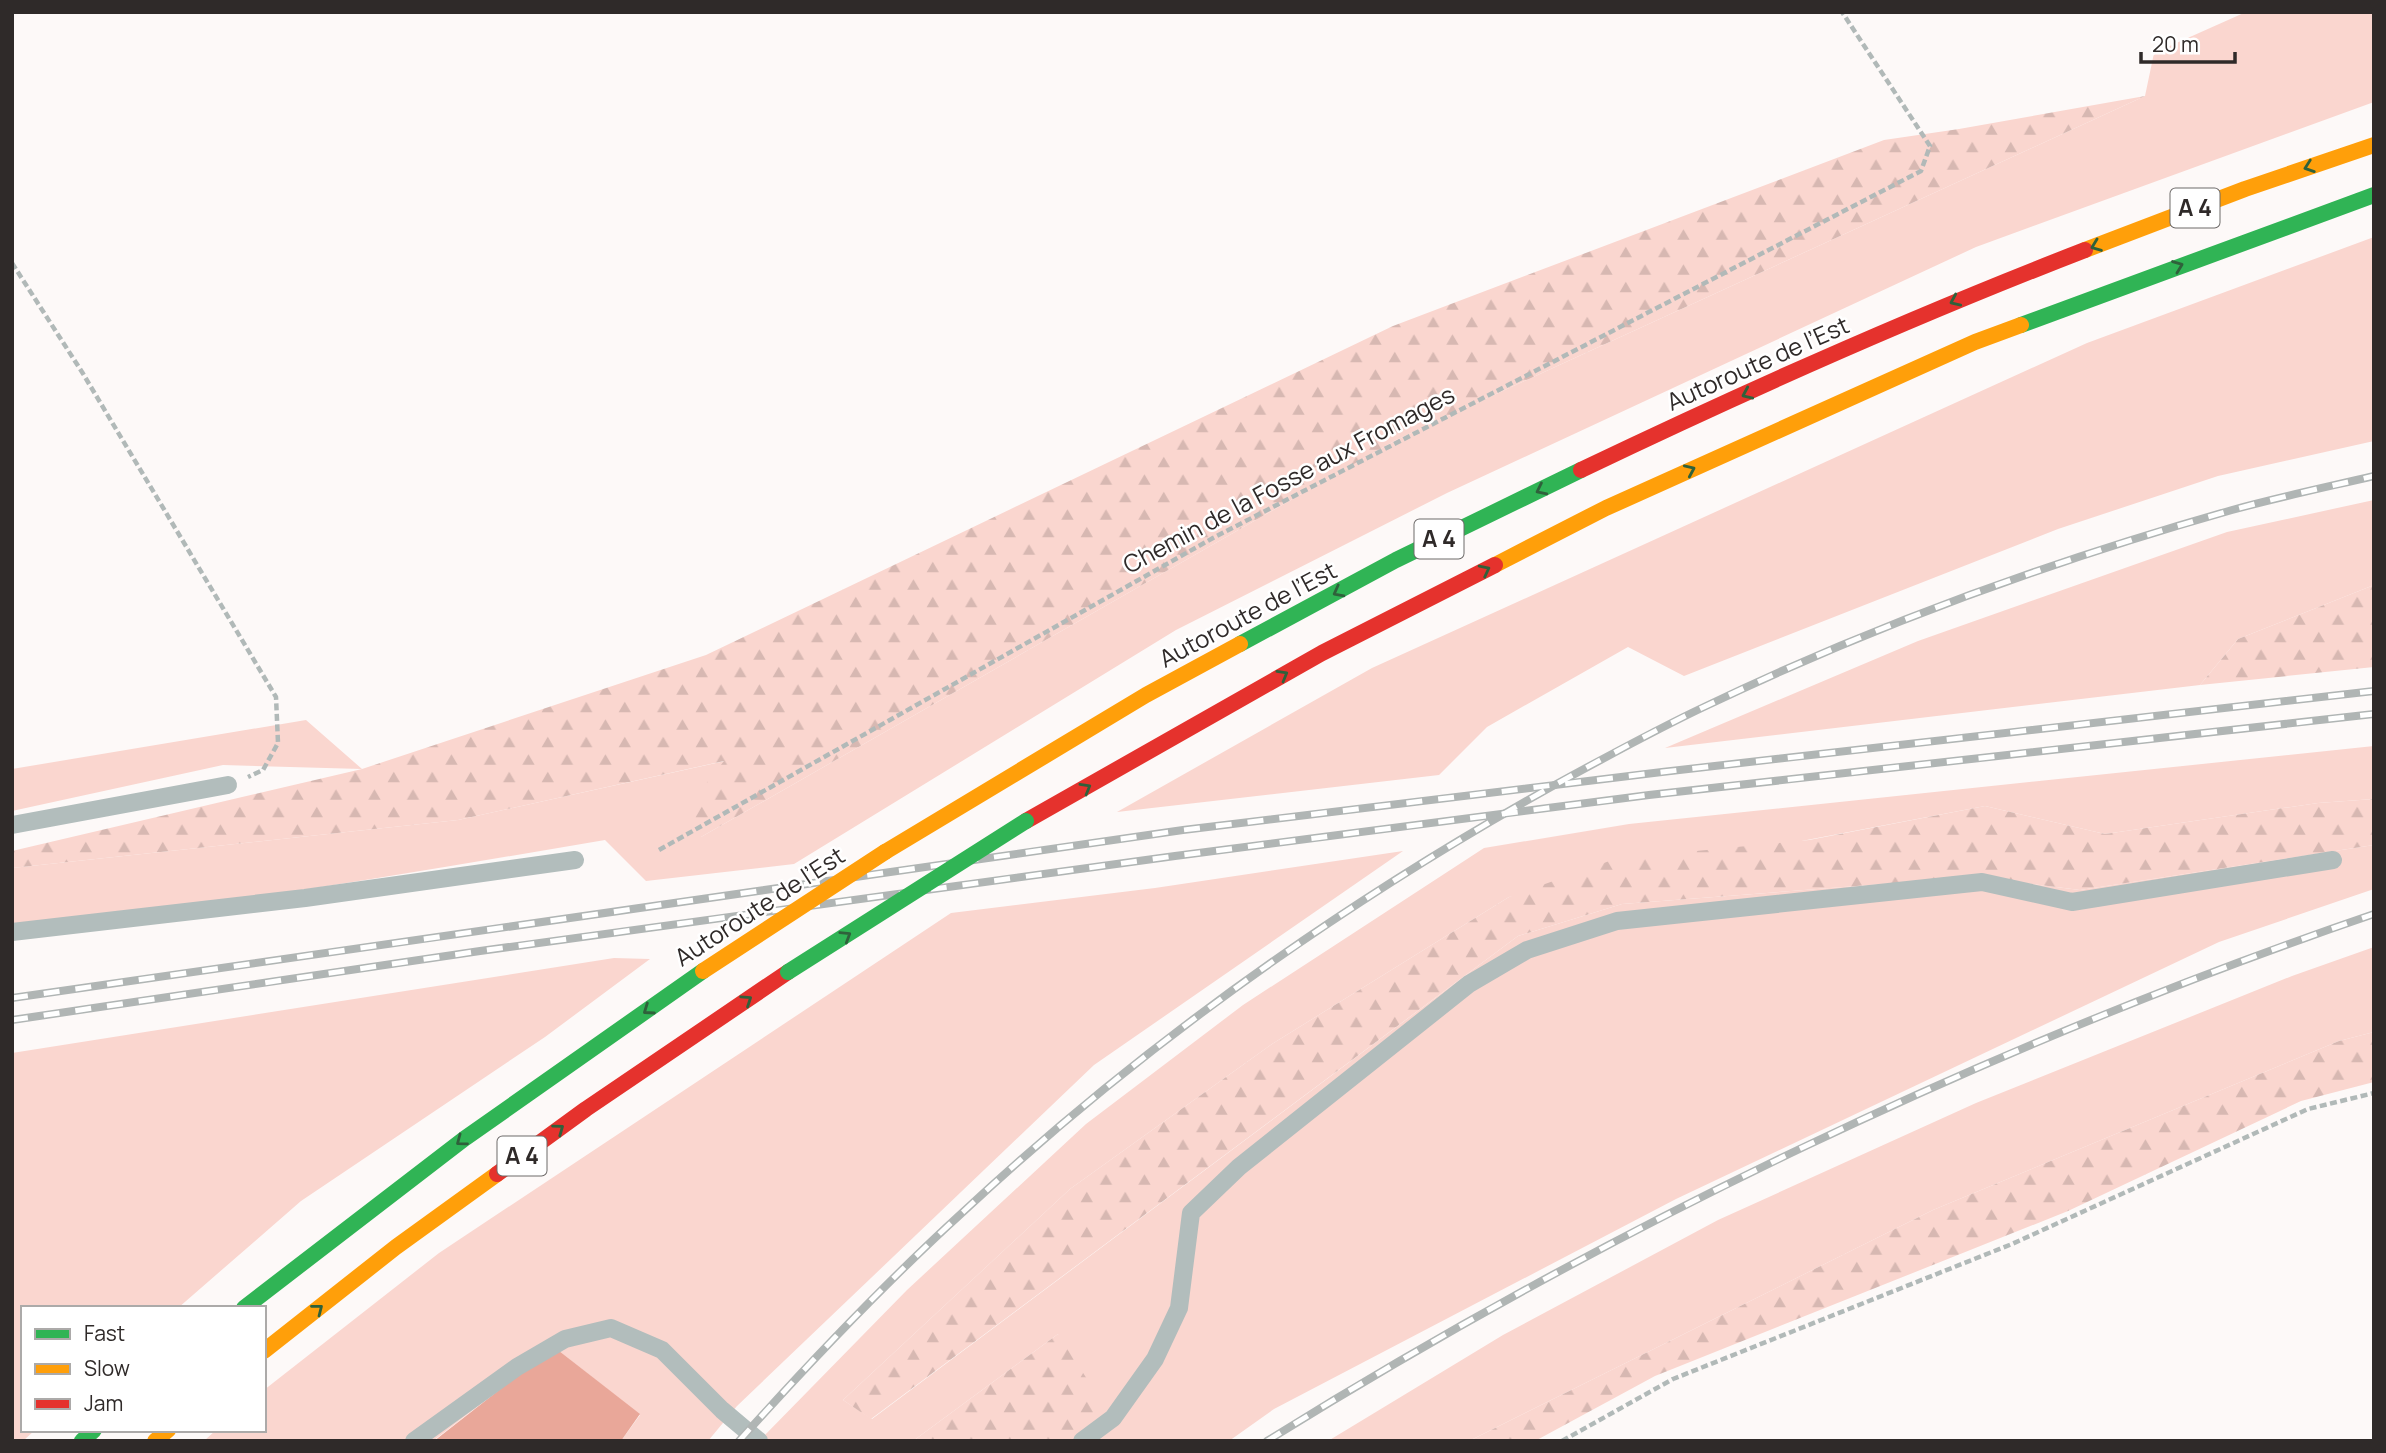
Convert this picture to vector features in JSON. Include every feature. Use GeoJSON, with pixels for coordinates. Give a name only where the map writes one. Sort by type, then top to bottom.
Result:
{"type":"FeatureCollection","features":[{"type":"Feature","properties":{"kind":"highway","name":"Autoroute de l’Est"},"geometry":{"type":"LineString","coordinates":[[247,1306],[464,1139],[704,971],[885,852],[1158,689],[1396,560],[1646,439],[1966,296],[2245,189],[2374,145]]}},
{"type":"Feature","properties":{"kind":"highway","name":"A 4"},"geometry":{"type":"LineString","coordinates":[[266,1349],[396,1247],[586,1109],[788,972],[1026,821],[1322,653],[1606,508],[1975,342],[2374,195]]}},
{"type":"Feature","properties":{"kind":"lane"},"geometry":{"type":"LineString","coordinates":[[12,825],[228,785]]}},
{"type":"Feature","properties":{"kind":"lane"},"geometry":{"type":"LineString","coordinates":[[12,932],[305,898],[575,860]]}},
{"type":"Feature","properties":{"kind":"lane"},"geometry":{"type":"LineString","coordinates":[[1082,1441],[1113,1418],[1155,1359],[1179,1308],[1191,1213],[1239,1167],[1469,984],[1527,950],[1631,919],[1982,882],[2072,902],[2333,860]]}},
{"type":"Feature","properties":{"kind":"lane"},"geometry":{"type":"LineString","coordinates":[[414,1441],[517,1367],[565,1339],[611,1328],[662,1350],[722,1410],[760,1441]]}},
{"type":"Feature","properties":{"kind":"path","name":"Chemin de la Fosse aux Fromages"},"geometry":{"type":"LineString","coordinates":[[659,850],[1213,538],[1921,171],[1930,146],[1842,12]]}},
{"type":"Feature","properties":{"kind":"path"},"geometry":{"type":"LineString","coordinates":[[12,263],[82,372],[276,696],[278,743],[263,770],[228,785]]}},
{"type":"Feature","properties":{"kind":"path"},"geometry":{"type":"LineString","coordinates":[[1562,1441],[1673,1379],[2012,1244],[2308,1109],[2374,1093]]}},
{"type":"Feature","properties":{"kind":"green space"},"geometry":{"type":"Polygon","coordinates":[[[2246,12],[2374,12],[2374,102],[1976,247],[1447,493],[1176,630],[794,864],[646,881],[605,840],[235,900],[12,926],[12,868],[458,820],[725,761],[701,837],[1396,440],[2145,96],[2154,53],[2246,12]]]}},
{"type":"Feature","properties":{"kind":"green space"},"geometry":{"type":"Polygon","coordinates":[[[2145,96],[1396,440],[701,837],[679,818],[724,761],[458,820],[12,868],[12,851],[362,769],[706,655],[1393,326],[1884,140],[2145,96]]]}},
{"type":"Feature","properties":{"kind":"green space"},"geometry":{"type":"Polygon","coordinates":[[[2374,237],[2374,441],[2218,476],[2058,529],[1684,676],[1628,647],[1487,727],[1439,775],[1117,812],[1372,668],[2087,343],[2374,237]]]}},
{"type":"Feature","properties":{"kind":"green space"},"geometry":{"type":"Polygon","coordinates":[[[2374,500],[2374,585],[2238,639],[2200,685],[1665,748],[1918,641],[2227,532],[2374,500]]]}},
{"type":"Feature","properties":{"kind":"green space"},"geometry":{"type":"Polygon","coordinates":[[[2374,585],[2374,667],[2200,685],[2238,639],[2374,585]]]}},
{"type":"Feature","properties":{"kind":"green space"},"geometry":{"type":"Polygon","coordinates":[[[306,720],[362,769],[223,765],[12,811],[12,769],[306,720]]]}},
{"type":"Feature","properties":{"kind":"green space"},"geometry":{"type":"Polygon","coordinates":[[[2374,746],[2374,799],[2318,803],[2105,834],[1985,806],[1509,897],[1272,1044],[1070,1189],[843,1400],[872,1419],[1518,936],[1622,904],[1974,877],[2080,890],[2374,845],[2374,889],[2219,942],[1676,1199],[1274,1409],[1229,1441],[1076,1441],[1058,1334],[913,1441],[759,1441],[907,1290],[1086,1124],[1243,1005],[1484,848],[1629,824],[2374,746]]]}},
{"type":"Feature","properties":{"kind":"green space"},"geometry":{"type":"Polygon","coordinates":[[[2374,799],[2374,845],[2080,890],[1974,877],[1622,904],[1518,936],[871,1419],[843,1400],[1070,1189],[1272,1044],[1509,897],[1615,859],[1809,840],[1985,806],[2105,834],[2318,803],[2374,799]]]}},
{"type":"Feature","properties":{"kind":"green space"},"geometry":{"type":"Polygon","coordinates":[[[1403,851],[1094,1065],[737,1406],[708,1441],[621,1441],[640,1415],[554,1347],[433,1441],[204,1441],[214,1432],[266,1432],[266,1388],[439,1253],[951,913],[1155,888],[1403,851]]]}},
{"type":"Feature","properties":{"kind":"green space"},"geometry":{"type":"Polygon","coordinates":[[[2374,947],[2374,1032],[2339,1041],[1933,1210],[1469,1441],[1328,1441],[1503,1335],[1718,1220],[1976,1103],[2292,976],[2374,947]]]}},
{"type":"Feature","properties":{"kind":"green space"},"geometry":{"type":"Polygon","coordinates":[[[614,958],[650,959],[545,1037],[301,1201],[180,1306],[21,1306],[21,1432],[33,1432],[23,1441],[12,1441],[12,1053],[614,958]]]}},
{"type":"Feature","properties":{"kind":"green space"},"geometry":{"type":"Polygon","coordinates":[[[2374,1032],[2374,1082],[2301,1101],[2068,1211],[1655,1376],[1535,1441],[1469,1441],[1933,1210],[2339,1041],[2374,1032]]]}},
{"type":"Feature","properties":{"kind":"green space"},"geometry":{"type":"Polygon","coordinates":[[[1058,1334],[1107,1410],[1076,1441],[913,1441],[1058,1334]]]}},
{"type":"Feature","properties":{"kind":"shaded area"},"geometry":{"type":"Polygon","coordinates":[[[554,1347],[640,1414],[621,1441],[434,1441],[554,1347]]]}},
{"type":"Feature","properties":{"kind":"railway"},"geometry":{"type":"LineString","coordinates":[[739,1441],[876,1295],[1030,1151],[1171,1036],[1244,982],[1319,930],[1472,832],[1628,745],[1686,716],[1770,676],[1899,622],[2031,573],[2165,530],[2250,505],[2374,476]]}},
{"type":"Feature","properties":{"kind":"railway"},"geometry":{"type":"LineString","coordinates":[[12,998],[1183,830],[2374,691]]}},
{"type":"Feature","properties":{"kind":"railway"},"geometry":{"type":"LineString","coordinates":[[12,1020],[480,951],[1175,856],[1649,795],[2374,714]]}},
{"type":"Feature","properties":{"kind":"railway"},"geometry":{"type":"LineString","coordinates":[[1267,1441],[1532,1286],[1668,1214],[1806,1146],[2088,1021],[2230,965],[2374,914]]}},
{"type":"Feature","properties":{"kind":"traffic: fast"},"geometry":{"type":"LineString","coordinates":[[2021,325],[2374,195]]}},
{"type":"Feature","properties":{"kind":"traffic: fast"},"geometry":{"type":"LineString","coordinates":[[1240,644],[1396,560],[1581,470]]}},
{"type":"Feature","properties":{"kind":"traffic: fast"},"geometry":{"type":"LineString","coordinates":[[788,972],[1026,821]]}},
{"type":"Feature","properties":{"kind":"traffic: fast"},"geometry":{"type":"LineString","coordinates":[[247,1306],[464,1139],[703,971]]}},
{"type":"Feature","properties":{"kind":"traffic: fast"},"geometry":{"type":"LineString","coordinates":[[82,1441],[92,1432]]}},
{"type":"Feature","properties":{"kind":"traffic: slow"},"geometry":{"type":"LineString","coordinates":[[2085,250],[2245,189],[2374,145]]}},
{"type":"Feature","properties":{"kind":"traffic: slow"},"geometry":{"type":"LineString","coordinates":[[1495,565],[1606,508],[1975,342],[2021,325]]}},
{"type":"Feature","properties":{"kind":"traffic: slow"},"geometry":{"type":"LineString","coordinates":[[885,852],[1146,695],[1240,644]]}},
{"type":"Feature","properties":{"kind":"traffic: slow"},"geometry":{"type":"LineString","coordinates":[[703,971],[885,852]]}},
{"type":"Feature","properties":{"kind":"traffic: slow"},"geometry":{"type":"LineString","coordinates":[[266,1349],[396,1247],[497,1174]]}},
{"type":"Feature","properties":{"kind":"traffic: slow"},"geometry":{"type":"LineString","coordinates":[[155,1441],[166,1432]]}},
{"type":"Feature","properties":{"kind":"traffic: jam"},"geometry":{"type":"LineString","coordinates":[[1581,470],[1831,355],[2085,250]]}},
{"type":"Feature","properties":{"kind":"traffic: jam"},"geometry":{"type":"LineString","coordinates":[[1026,821],[1322,653],[1495,565]]}},
{"type":"Feature","properties":{"kind":"traffic: jam"},"geometry":{"type":"LineString","coordinates":[[497,1174],[586,1109],[788,972]]}}]}
